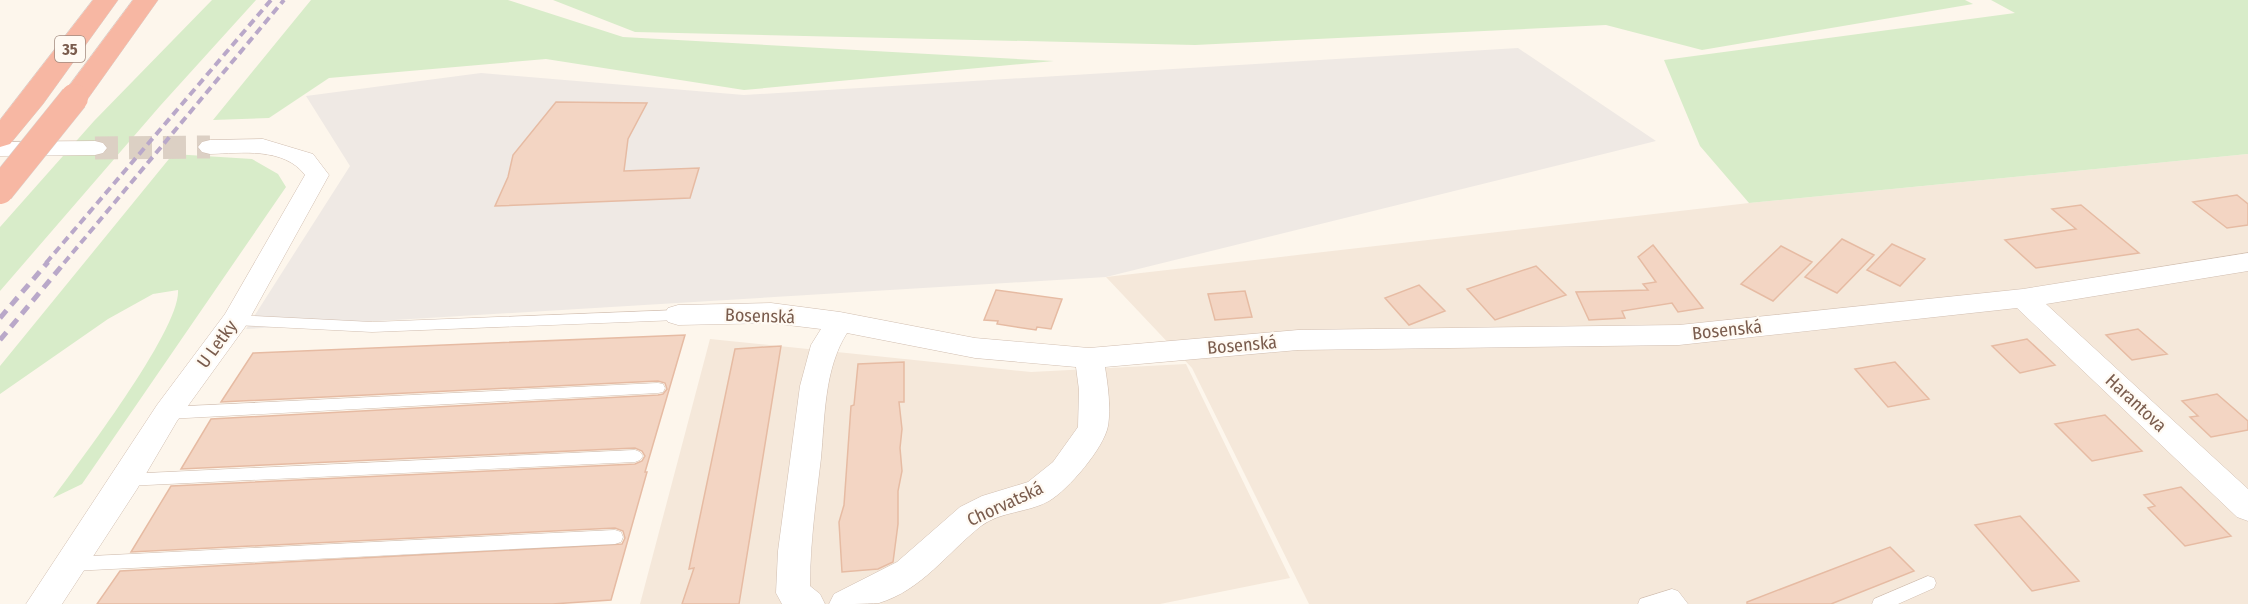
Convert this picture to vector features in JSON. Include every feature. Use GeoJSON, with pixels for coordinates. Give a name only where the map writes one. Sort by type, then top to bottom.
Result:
{"type":"FeatureCollection","features":[{"type":"Feature","properties":{"kind":"highway","name":"35"},"geometry":{"type":"LineString","coordinates":[[0,138],[33,98],[106,0]]}},
{"type":"Feature","properties":{"kind":"highway","name":"35"},"geometry":{"type":"LineString","coordinates":[[0,190],[74,98],[146,0]]}},
{"type":"Feature","properties":{"kind":"street","name":"U Letky"},"geometry":{"type":"LineString","coordinates":[[43,604],[126,480],[167,413],[235,320],[317,175],[305,159],[263,146],[210,147]]}},
{"type":"Feature","properties":{"kind":"street"},"geometry":{"type":"LineString","coordinates":[[0,149],[94,148]]}},
{"type":"Feature","properties":{"kind":"street","name":"Bosenská"},"geometry":{"type":"LineString","coordinates":[[678,315],[771,313],[840,322],[975,348],[1089,358],[1298,340],[1678,335],[2023,298],[2248,262]]}},
{"type":"Feature","properties":{"kind":"street","name":"Harantova"},"geometry":{"type":"LineString","coordinates":[[2023,298],[2248,508]]}},
{"type":"Feature","properties":{"kind":"street"},"geometry":{"type":"LineString","coordinates":[[808,604],[793,592],[794,551],[814,386],[825,345],[840,322]]}},
{"type":"Feature","properties":{"kind":"street","name":"Chorvatská"},"geometry":{"type":"LineString","coordinates":[[846,604],[909,572],[970,516],[993,505],[1038,492],[1064,471],[1080,452],[1093,428],[1094,390],[1089,358]]}},
{"type":"Feature","properties":{"kind":"lane","name":"Bosenská"},"geometry":{"type":"LineString","coordinates":[[235,320],[372,327],[678,315]]}},
{"type":"Feature","properties":{"kind":"lane"},"geometry":{"type":"LineString","coordinates":[[167,413],[658,388]]}},
{"type":"Feature","properties":{"kind":"lane"},"geometry":{"type":"LineString","coordinates":[[126,480],[635,456]]}},
{"type":"Feature","properties":{"kind":"lane"},"geometry":{"type":"LineString","coordinates":[[70,564],[615,537]]}},
{"type":"Feature","properties":{"kind":"lane"},"geometry":{"type":"LineString","coordinates":[[1880,604],[1928,583]]}},
{"type":"Feature","properties":{"kind":"lane"},"geometry":{"type":"LineString","coordinates":[[1647,604],[1672,596],[1680,604]]}},
{"type":"Feature","properties":{"kind":"shaded area"},"geometry":{"type":"Polygon","coordinates":[[[1518,48],[1656,141],[1106,277],[246,329],[350,166],[306,96],[481,73],[744,95],[1518,48]]]}},
{"type":"Feature","properties":{"kind":"shaded area"},"geometry":{"type":"Polygon","coordinates":[[[2248,154],[2248,604],[1309,604],[1192,368],[1106,277],[1749,203],[2248,154]]]}},
{"type":"Feature","properties":{"kind":"shaded area"},"geometry":{"type":"Polygon","coordinates":[[[710,339],[1031,372],[1186,364],[1290,578],[1160,604],[640,604],[710,339]]]}},
{"type":"Feature","properties":{"kind":"green space"},"geometry":{"type":"Polygon","coordinates":[[[212,0],[256,0],[160,106],[0,291],[0,227],[94,121],[212,0]]]}},
{"type":"Feature","properties":{"kind":"green space"},"geometry":{"type":"Polygon","coordinates":[[[311,0],[508,0],[623,37],[1054,61],[744,90],[546,59],[329,78],[269,118],[213,120],[311,0]]]}},
{"type":"Feature","properties":{"kind":"green space"},"geometry":{"type":"Polygon","coordinates":[[[553,0],[1965,0],[1973,4],[1702,50],[1606,25],[1195,45],[635,32],[553,0]]]}},
{"type":"Feature","properties":{"kind":"green space"},"geometry":{"type":"Polygon","coordinates":[[[1991,0],[2248,0],[2248,154],[1749,203],[1700,146],[1664,60],[2015,13],[1991,0]]]}},
{"type":"Feature","properties":{"kind":"green space"},"geometry":{"type":"Polygon","coordinates":[[[173,154],[252,159],[278,174],[286,187],[82,484],[53,498],[105,427],[147,363],[175,309],[178,290],[153,294],[108,319],[0,394],[0,366],[173,154]]]}},
{"type":"Feature","properties":{"kind":"building"},"geometry":{"type":"Polygon","coordinates":[[[556,102],[647,103],[628,139],[624,171],[699,168],[690,198],[495,206],[508,177],[513,155],[556,102]]]}},
{"type":"Feature","properties":{"kind":"building"},"geometry":{"type":"Polygon","coordinates":[[[2237,195],[2248,204],[2248,225],[2227,228],[2193,202],[2237,195]]]}},
{"type":"Feature","properties":{"kind":"building"},"geometry":{"type":"Polygon","coordinates":[[[2081,205],[2139,253],[2036,268],[2005,240],[2076,229],[2052,209],[2081,205]]]}},
{"type":"Feature","properties":{"kind":"building"},"geometry":{"type":"Polygon","coordinates":[[[1842,239],[1874,255],[1837,293],[1805,277],[1842,239]]]}},
{"type":"Feature","properties":{"kind":"building"},"geometry":{"type":"Polygon","coordinates":[[[1892,244],[1925,259],[1900,286],[1867,270],[1892,244]]]}},
{"type":"Feature","properties":{"kind":"building"},"geometry":{"type":"Polygon","coordinates":[[[1653,245],[1703,308],[1678,312],[1672,303],[1622,311],[1625,318],[1589,320],[1576,292],[1648,290],[1643,284],[1656,282],[1638,257],[1653,245]]]}},
{"type":"Feature","properties":{"kind":"building"},"geometry":{"type":"Polygon","coordinates":[[[1781,246],[1812,262],[1773,301],[1741,284],[1781,246]]]}},
{"type":"Feature","properties":{"kind":"building"},"geometry":{"type":"Polygon","coordinates":[[[1536,266],[1566,295],[1495,320],[1467,289],[1536,266]]]}},
{"type":"Feature","properties":{"kind":"building"},"geometry":{"type":"Polygon","coordinates":[[[1419,285],[1445,311],[1409,325],[1385,298],[1419,285]]]}},
{"type":"Feature","properties":{"kind":"building"},"geometry":{"type":"Polygon","coordinates":[[[996,290],[1062,299],[1051,329],[1037,327],[1036,330],[984,320],[996,290]]]}},
{"type":"Feature","properties":{"kind":"building"},"geometry":{"type":"Polygon","coordinates":[[[1245,291],[1252,317],[1215,320],[1208,294],[1245,291]]]}},
{"type":"Feature","properties":{"kind":"building"},"geometry":{"type":"Polygon","coordinates":[[[2138,329],[2167,354],[2132,360],[2106,335],[2138,329]]]}},
{"type":"Feature","properties":{"kind":"building"},"geometry":{"type":"Polygon","coordinates":[[[685,335],[611,600],[552,604],[97,604],[120,571],[622,544],[625,538],[623,531],[615,528],[131,552],[171,486],[635,464],[642,461],[645,456],[642,451],[635,448],[181,469],[211,419],[658,395],[663,394],[667,389],[665,383],[658,381],[221,402],[253,353],[685,335]]]}},
{"type":"Feature","properties":{"kind":"building"},"geometry":{"type":"Polygon","coordinates":[[[2027,339],[2055,365],[2020,373],[1992,346],[2027,339]]]}},
{"type":"Feature","properties":{"kind":"building"},"geometry":{"type":"Polygon","coordinates":[[[781,346],[739,604],[682,604],[694,568],[689,569],[735,349],[781,346]]]}},
{"type":"Feature","properties":{"kind":"building"},"geometry":{"type":"Polygon","coordinates":[[[904,362],[904,402],[899,402],[902,429],[900,448],[902,471],[898,491],[898,524],[893,562],[878,569],[842,572],[839,522],[844,505],[851,406],[854,405],[858,364],[904,362]]]}},
{"type":"Feature","properties":{"kind":"building"},"geometry":{"type":"Polygon","coordinates":[[[1895,362],[1929,399],[1888,407],[1855,369],[1895,362]]]}},
{"type":"Feature","properties":{"kind":"building"},"geometry":{"type":"Polygon","coordinates":[[[2217,394],[2248,421],[2248,430],[2211,437],[2190,417],[2198,416],[2182,401],[2217,394]]]}},
{"type":"Feature","properties":{"kind":"building"},"geometry":{"type":"Polygon","coordinates":[[[2105,415],[2142,451],[2092,461],[2055,424],[2105,415]]]}},
{"type":"Feature","properties":{"kind":"building"},"geometry":{"type":"Polygon","coordinates":[[[2181,487],[2231,536],[2185,546],[2148,508],[2155,506],[2144,495],[2181,487]]]}},
{"type":"Feature","properties":{"kind":"building"},"geometry":{"type":"Polygon","coordinates":[[[2020,516],[2079,581],[2032,591],[1975,525],[2020,516]]]}},
{"type":"Feature","properties":{"kind":"building"},"geometry":{"type":"Polygon","coordinates":[[[1890,547],[1914,571],[1831,604],[1747,604],[1747,602],[1890,547]]]}},
{"type":"Feature","properties":{"kind":"tunnel"},"geometry":{"type":"LineString","coordinates":[[95,148],[210,147]]}},
{"type":"Feature","properties":{"kind":"railway"},"geometry":{"type":"LineString","coordinates":[[46,263],[271,0]]}},
{"type":"Feature","properties":{"kind":"railway"},"geometry":{"type":"LineString","coordinates":[[64,263],[284,0]]}},
{"type":"Feature","properties":{"kind":"railway"},"geometry":{"type":"LineString","coordinates":[[0,318],[48,262]]}},
{"type":"Feature","properties":{"kind":"railway"},"geometry":{"type":"LineString","coordinates":[[0,340],[65,262]]}}]}
